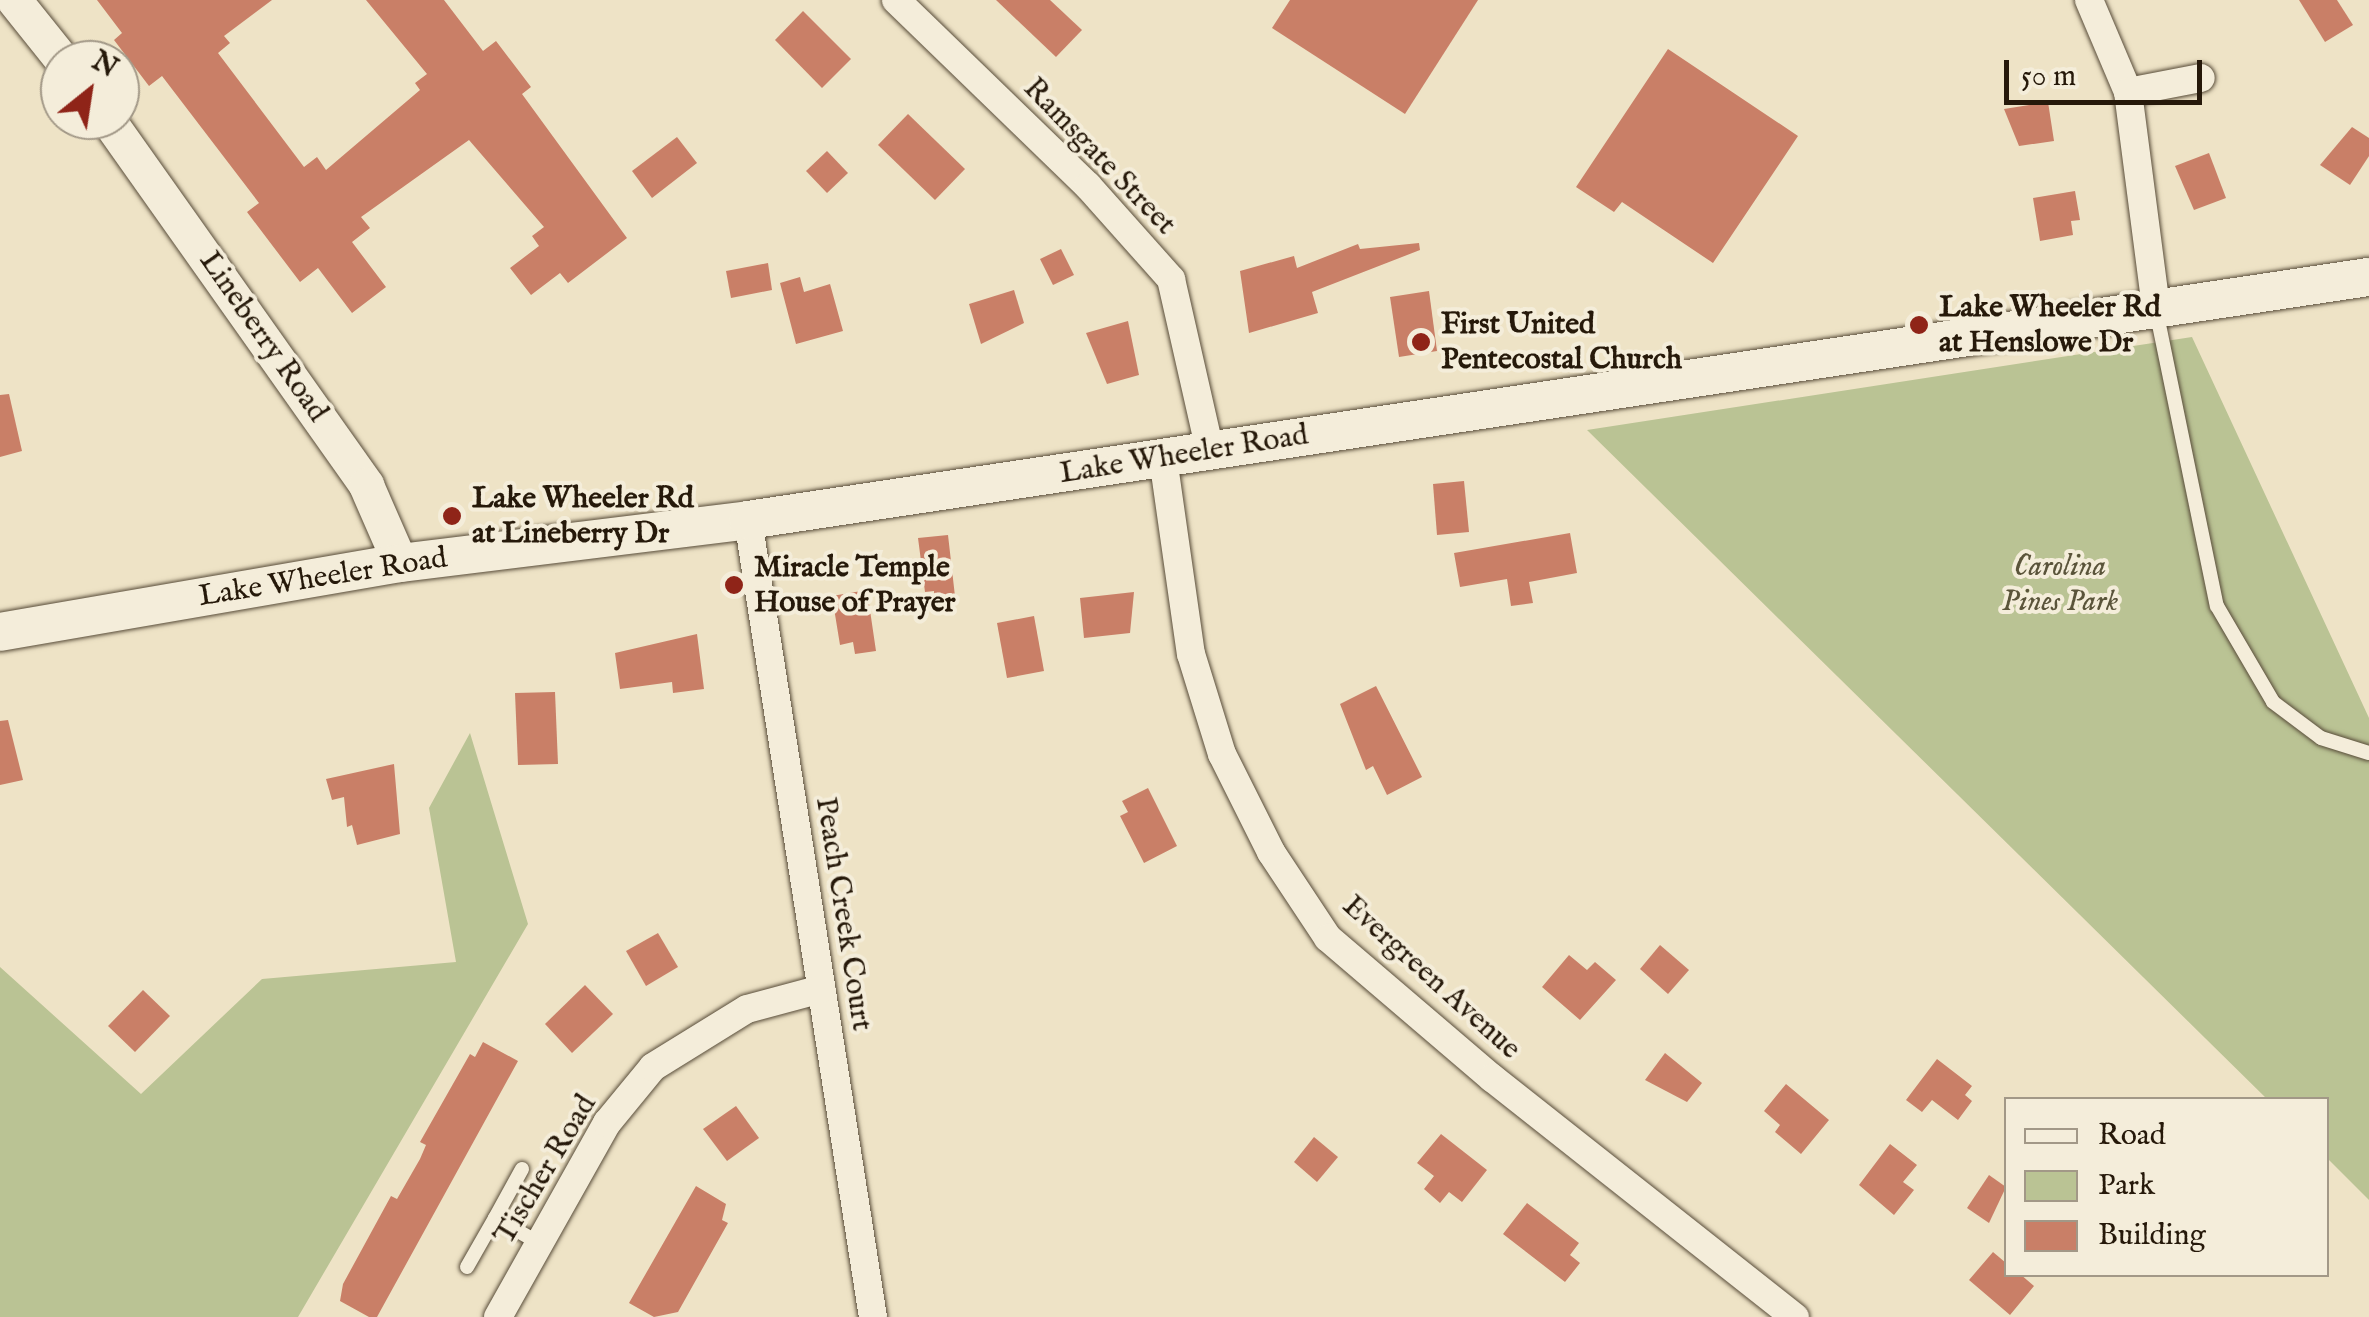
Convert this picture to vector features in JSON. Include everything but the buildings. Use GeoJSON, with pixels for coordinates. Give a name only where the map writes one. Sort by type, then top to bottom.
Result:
{"type":"FeatureCollection","features":[{"type":"Feature","properties":{"kind":"main road","name":"Lake Wheeler Road"},"geometry":{"type":"LineString","coordinates":[[0,632],[400,564],[748,520],[2369,276]]}},
{"type":"Feature","properties":{"kind":"street"},"geometry":{"type":"LineString","coordinates":[[14,0],[46,40]]}},
{"type":"Feature","properties":{"kind":"street","name":"Ramsgate Street"},"geometry":{"type":"LineString","coordinates":[[896,0],[1088,186],[1171,279],[1210,450]]}},
{"type":"Feature","properties":{"kind":"street"},"geometry":{"type":"LineString","coordinates":[[2089,0],[2128,92],[2156,307]]}},
{"type":"Feature","properties":{"kind":"street"},"geometry":{"type":"LineString","coordinates":[[2128,92],[2201,78]]}},
{"type":"Feature","properties":{"kind":"street","name":"Lineberry Road"},"geometry":{"type":"LineString","coordinates":[[122,140],[366,485],[400,564]]}},
{"type":"Feature","properties":{"kind":"street","name":"Evergreen Avenue"},"geometry":{"type":"LineString","coordinates":[[1163,458],[1191,654],[1222,754],[1272,852],[1328,938],[1478,1066],[1795,1317]]}},
{"type":"Feature","properties":{"kind":"street","name":"Peach Creek Court"},"geometry":{"type":"LineString","coordinates":[[748,520],[873,1317]]}},
{"type":"Feature","properties":{"kind":"street","name":"Tischer Road"},"geometry":{"type":"LineString","coordinates":[[498,1317],[607,1124],[653,1067],[747,1008],[822,988]]}},
{"type":"Feature","properties":{"kind":"lane"},"geometry":{"type":"LineString","coordinates":[[2156,307],[2217,606],[2257,682],[2282,710],[2321,738],[2369,753]]}},
{"type":"Feature","properties":{"kind":"lane"},"geometry":{"type":"LineString","coordinates":[[467,1268],[522,1169]]}},
{"type":"Feature","properties":{"kind":"lane"},"geometry":{"type":"LineString","coordinates":[[495,1218],[538,1243]]}},
{"type":"Feature","properties":{"kind":"green space","name":"Carolina Pines Park"},"geometry":{"type":"Polygon","coordinates":[[[2192,337],[2369,718],[2369,1200],[2329,1160],[2329,1097],[2265,1097],[1587,430],[2192,337]]]}},
{"type":"Feature","properties":{"kind":"green space"},"geometry":{"type":"Polygon","coordinates":[[[470,733],[528,924],[298,1317],[0,1317],[0,967],[141,1094],[262,979],[456,962],[429,808],[470,733]]]}},
{"type":"Feature","properties":{"kind":"place","name":"Lake Wheeler Rd at Henslowe Dr"},"geometry":{"type":"Point","coordinates":[1919,325]}},
{"type":"Feature","properties":{"kind":"place","name":"First United Pentecostal Church"},"geometry":{"type":"Point","coordinates":[1421,342]}},
{"type":"Feature","properties":{"kind":"place","name":"Lake Wheeler Rd at Lineberry Dr"},"geometry":{"type":"Point","coordinates":[452,516]}},
{"type":"Feature","properties":{"kind":"place","name":"Miracle Temple House of Prayer"},"geometry":{"type":"Point","coordinates":[734,585]}}]}
